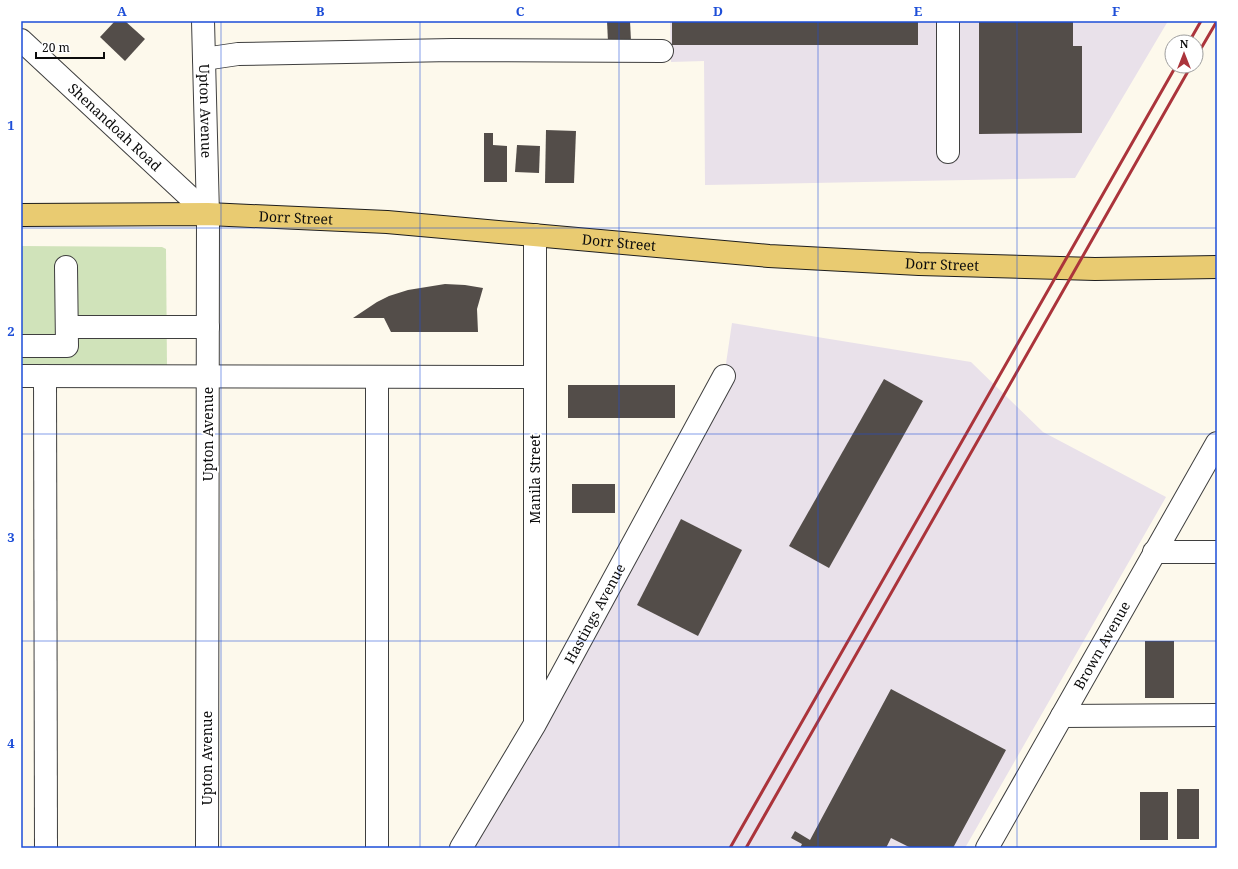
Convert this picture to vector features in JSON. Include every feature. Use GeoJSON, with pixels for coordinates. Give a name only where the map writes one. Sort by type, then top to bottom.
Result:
{"type":"FeatureCollection","features":[{"type":"Feature","properties":{"kind":"main road","name":"Dorr Street"},"geometry":{"type":"LineString","coordinates":[[21,215],[208,214],[387,222],[816,260],[1095,268],[1217,267]]}},
{"type":"Feature","properties":{"kind":"street","name":"Upton Avenue"},"geometry":{"type":"LineString","coordinates":[[204,21],[208,214],[207,848]]}},
{"type":"Feature","properties":{"kind":"street"},"geometry":{"type":"LineString","coordinates":[[948,21],[948,152]]}},
{"type":"Feature","properties":{"kind":"street","name":"Shenandoah Road"},"geometry":{"type":"LineString","coordinates":[[21,40],[208,214]]}},
{"type":"Feature","properties":{"kind":"street"},"geometry":{"type":"LineString","coordinates":[[204,59],[238,54],[452,50],[662,51]]}},
{"type":"Feature","properties":{"kind":"street","name":"Manila Street"},"geometry":{"type":"LineString","coordinates":[[535,235],[535,724]]}},
{"type":"Feature","properties":{"kind":"street"},"geometry":{"type":"LineString","coordinates":[[21,346],[67,346],[66,267]]}},
{"type":"Feature","properties":{"kind":"street"},"geometry":{"type":"LineString","coordinates":[[67,327],[208,327]]}},
{"type":"Feature","properties":{"kind":"street"},"geometry":{"type":"LineString","coordinates":[[21,376],[535,377]]}},
{"type":"Feature","properties":{"kind":"street"},"geometry":{"type":"LineString","coordinates":[[45,376],[46,848]]}},
{"type":"Feature","properties":{"kind":"street","name":"Hastings Avenue"},"geometry":{"type":"LineString","coordinates":[[461,848],[535,724],[724,376]]}},
{"type":"Feature","properties":{"kind":"street"},"geometry":{"type":"LineString","coordinates":[[377,377],[377,848]]}},
{"type":"Feature","properties":{"kind":"street","name":"Brown Avenue"},"geometry":{"type":"LineString","coordinates":[[987,848],[1217,442]]}},
{"type":"Feature","properties":{"kind":"street"},"geometry":{"type":"LineString","coordinates":[[1154,552],[1217,552]]}},
{"type":"Feature","properties":{"kind":"street"},"geometry":{"type":"LineString","coordinates":[[1062,716],[1217,715]]}},
{"type":"Feature","properties":{"kind":"shaded area"},"geometry":{"type":"Polygon","coordinates":[[[670,21],[1168,21],[1075,178],[705,185],[704,61],[671,62],[670,21]]]}},
{"type":"Feature","properties":{"kind":"shaded area"},"geometry":{"type":"Polygon","coordinates":[[[732,323],[971,362],[1043,432],[1166,497],[965,848],[459,848],[724,377],[732,323]]]}},
{"type":"Feature","properties":{"kind":"green space"},"geometry":{"type":"Polygon","coordinates":[[[21,246],[162,247],[166,249],[167,368],[21,368],[21,246]]]}},
{"type":"Feature","properties":{"kind":"building"},"geometry":{"type":"Polygon","coordinates":[[[115,21],[125,21],[145,39],[125,61],[100,37],[115,21]]]}},
{"type":"Feature","properties":{"kind":"building"},"geometry":{"type":"Polygon","coordinates":[[[607,21],[630,21],[631,41],[608,42],[607,21]]]}},
{"type":"Feature","properties":{"kind":"building"},"geometry":{"type":"Polygon","coordinates":[[[672,21],[918,21],[918,45],[672,45],[672,21]]]}},
{"type":"Feature","properties":{"kind":"building"},"geometry":{"type":"Polygon","coordinates":[[[979,21],[1073,21],[1073,46],[1082,46],[1082,133],[979,134],[979,21]]]}},
{"type":"Feature","properties":{"kind":"building"},"geometry":{"type":"Polygon","coordinates":[[[546,130],[576,131],[574,183],[545,183],[546,130]]]}},
{"type":"Feature","properties":{"kind":"building"},"geometry":{"type":"Polygon","coordinates":[[[484,133],[493,133],[493,145],[507,146],[507,182],[484,182],[484,133]]]}},
{"type":"Feature","properties":{"kind":"building"},"geometry":{"type":"Polygon","coordinates":[[[517,145],[540,146],[539,173],[515,172],[517,145]]]}},
{"type":"Feature","properties":{"kind":"building"},"geometry":{"type":"Polygon","coordinates":[[[445,284],[483,288],[477,309],[478,332],[391,332],[384,318],[353,318],[389,296],[408,290],[445,284]]]}},
{"type":"Feature","properties":{"kind":"building"},"geometry":{"type":"Polygon","coordinates":[[[884,379],[923,401],[829,568],[789,546],[884,379]]]}},
{"type":"Feature","properties":{"kind":"building"},"geometry":{"type":"Polygon","coordinates":[[[568,385],[675,385],[675,418],[568,418],[568,385]]]}},
{"type":"Feature","properties":{"kind":"building"},"geometry":{"type":"Polygon","coordinates":[[[572,484],[615,484],[615,513],[572,513],[572,484]]]}},
{"type":"Feature","properties":{"kind":"building"},"geometry":{"type":"Polygon","coordinates":[[[681,519],[742,550],[698,636],[637,605],[681,519]]]}},
{"type":"Feature","properties":{"kind":"building"},"geometry":{"type":"Polygon","coordinates":[[[1145,641],[1174,641],[1174,698],[1145,698],[1145,641]]]}},
{"type":"Feature","properties":{"kind":"building"},"geometry":{"type":"Polygon","coordinates":[[[891,689],[1006,750],[953,848],[911,848],[891,838],[886,848],[800,848],[802,844],[791,838],[795,831],[810,840],[891,689]]]}},
{"type":"Feature","properties":{"kind":"building"},"geometry":{"type":"Polygon","coordinates":[[[1177,789],[1199,789],[1199,839],[1177,839],[1177,789]]]}},
{"type":"Feature","properties":{"kind":"building"},"geometry":{"type":"Polygon","coordinates":[[[1140,792],[1168,792],[1168,840],[1140,840],[1140,792]]]}},
{"type":"Feature","properties":{"kind":"railway"},"geometry":{"type":"LineString","coordinates":[[1194,34],[1201,21]]}},
{"type":"Feature","properties":{"kind":"railway"},"geometry":{"type":"LineString","coordinates":[[1204,43],[1217,21]]}},
{"type":"Feature","properties":{"kind":"railway"},"geometry":{"type":"LineString","coordinates":[[730,848],[1171,74]]}},
{"type":"Feature","properties":{"kind":"railway"},"geometry":{"type":"LineString","coordinates":[[746,848],[1186,74]]}}]}
